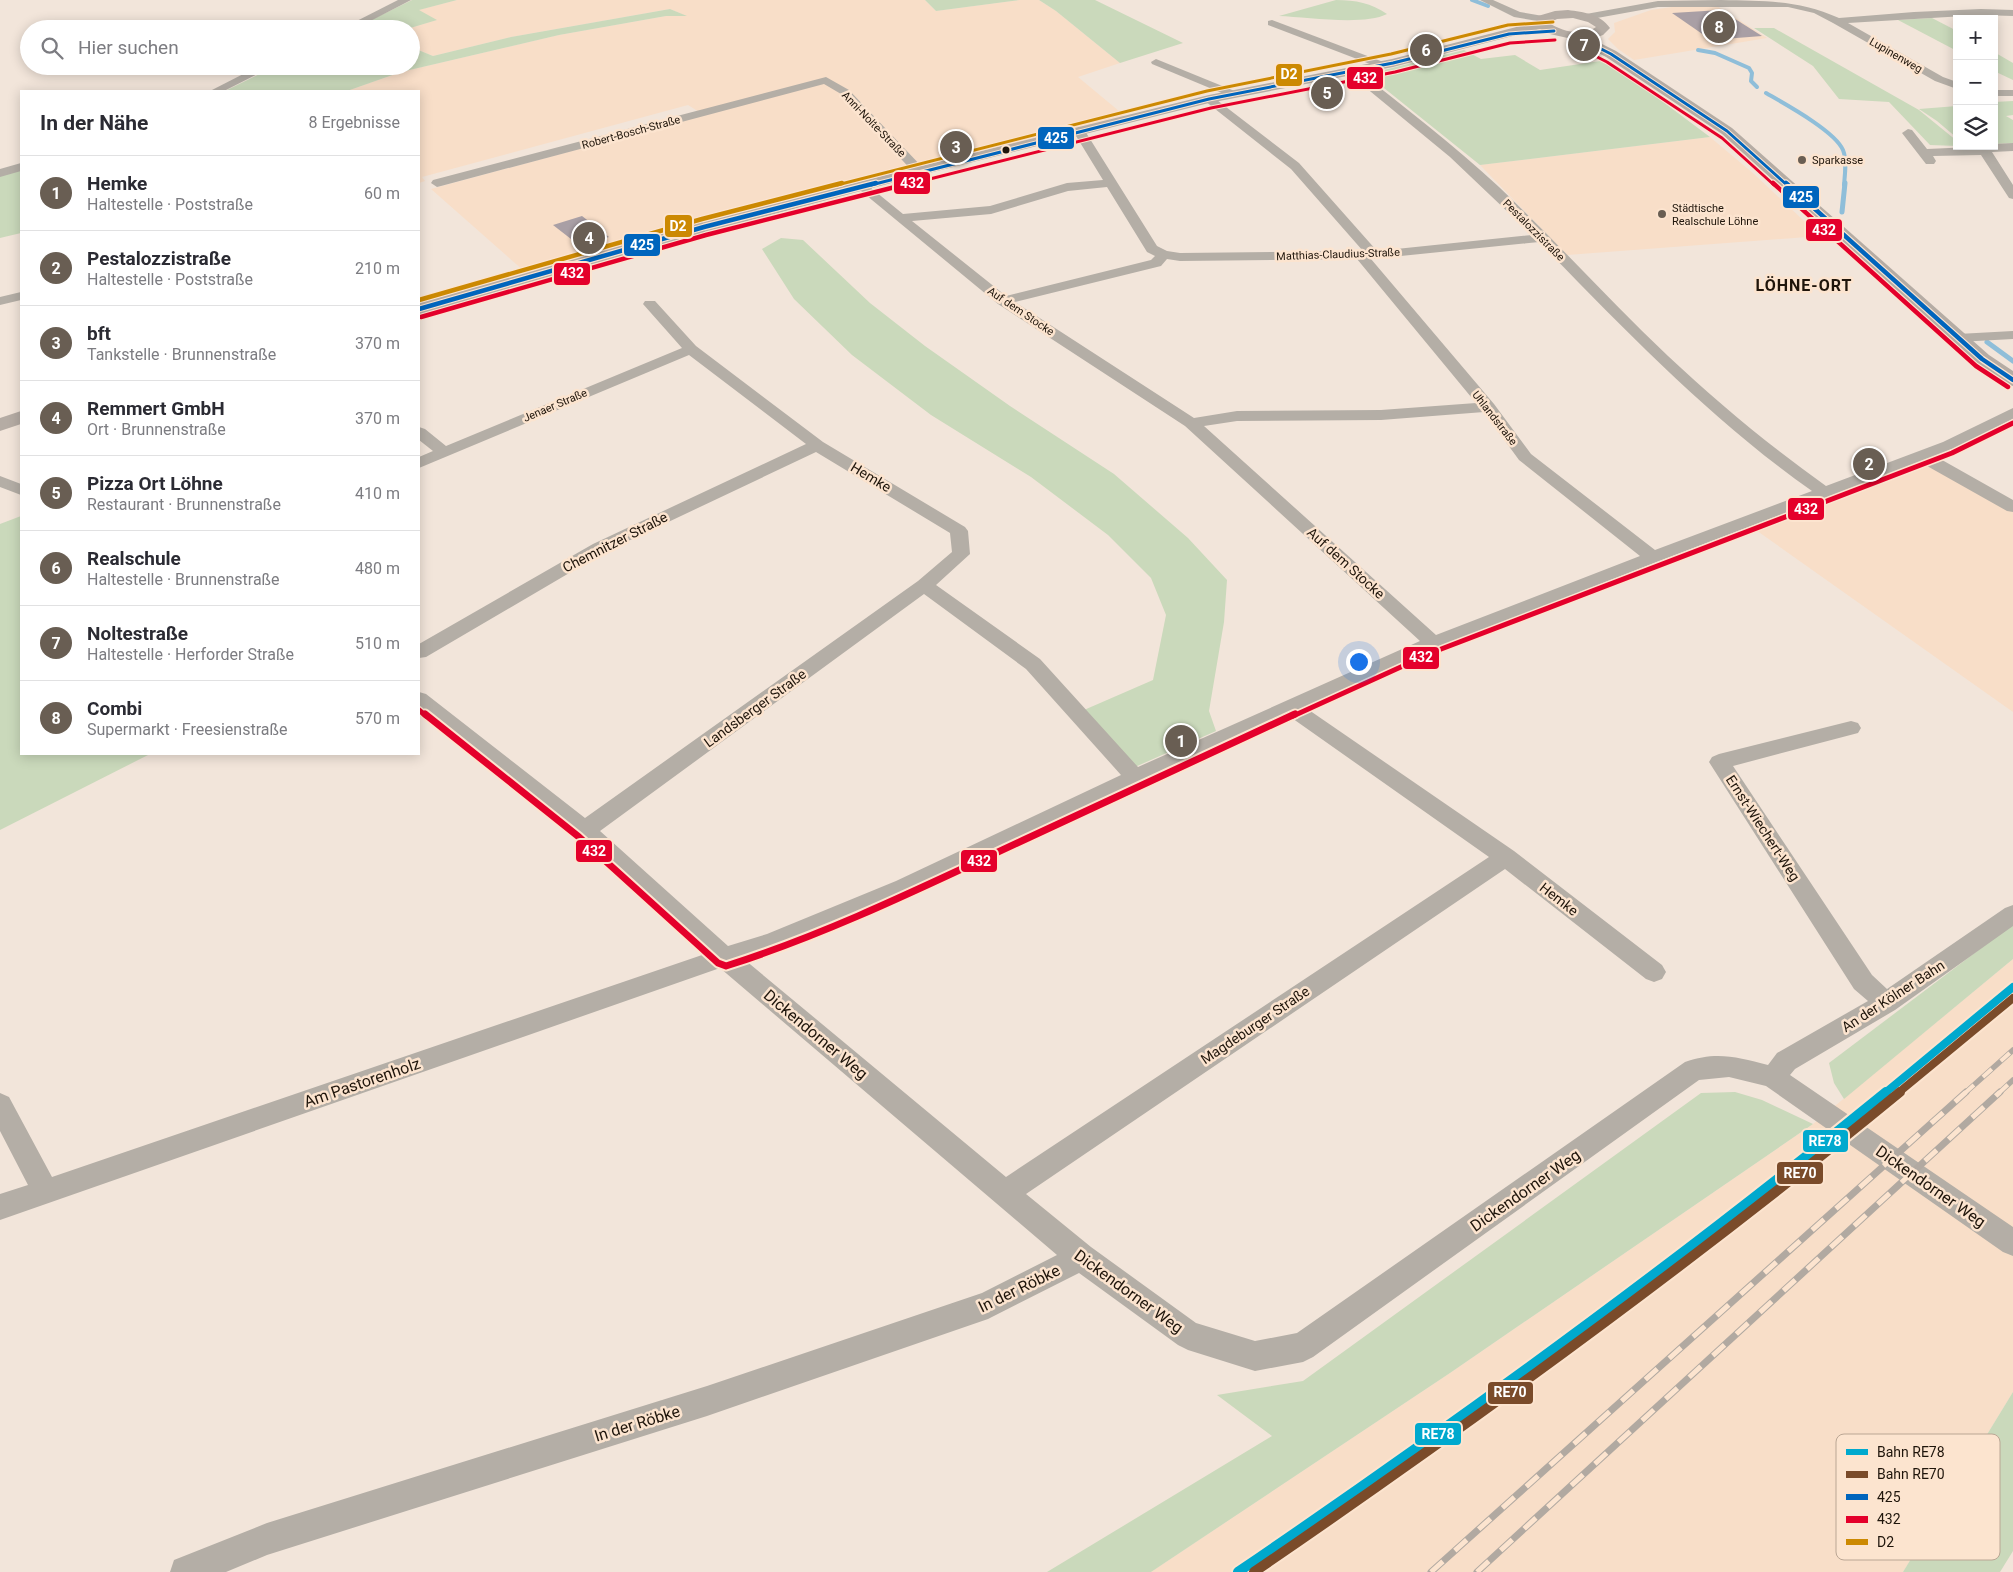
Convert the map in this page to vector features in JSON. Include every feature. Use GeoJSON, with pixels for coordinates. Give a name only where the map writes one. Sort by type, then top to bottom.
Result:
{"type":"FeatureCollection","features":[{"type":"Feature","properties":{"kind":"street"},"geometry":{"type":"LineString","coordinates":[[365,20],[406,0]]}},
{"type":"Feature","properties":{"kind":"street"},"geometry":{"type":"LineString","coordinates":[[1485,0],[1525,17],[1586,17],[1622,11]]}},
{"type":"Feature","properties":{"kind":"street"},"geometry":{"type":"LineString","coordinates":[[1986,0],[2008,13],[2013,22]]}},
{"type":"Feature","properties":{"kind":"street","name":"Lupinenweg"},"geometry":{"type":"LineString","coordinates":[[1622,11],[1658,4],[1779,3],[1803,7],[1837,21],[1939,79],[1953,84]]}},
{"type":"Feature","properties":{"kind":"street"},"geometry":{"type":"LineString","coordinates":[[1574,35],[1597,28],[1622,11]]}},
{"type":"Feature","properties":{"kind":"street"},"geometry":{"type":"LineString","coordinates":[[1837,21],[1923,15],[2008,13]]}},
{"type":"Feature","properties":{"kind":"street"},"geometry":{"type":"LineString","coordinates":[[420,309],[704,228],[861,186],[1209,99],[1382,65],[1509,34],[1551,16]]}},
{"type":"Feature","properties":{"kind":"street"},"geometry":{"type":"LineString","coordinates":[[1551,16],[1574,35],[1606,51],[1727,131],[1982,359],[2013,380]]}},
{"type":"Feature","properties":{"kind":"street"},"geometry":{"type":"LineString","coordinates":[[1586,17],[1597,28],[1606,51]]}},
{"type":"Feature","properties":{"kind":"street"},"geometry":{"type":"LineString","coordinates":[[1272,23],[1382,65]]}},
{"type":"Feature","properties":{"kind":"street"},"geometry":{"type":"LineString","coordinates":[[1156,62],[1233,94]]}},
{"type":"Feature","properties":{"kind":"street","name":"Pestalozzistraße"},"geometry":{"type":"LineString","coordinates":[[1352,71],[1451,149],[1690,387],[1769,453],[1824,492]]}},
{"type":"Feature","properties":{"kind":"street"},"geometry":{"type":"LineString","coordinates":[[218,90],[249,75]]}},
{"type":"Feature","properties":{"kind":"street","name":"Anni-Nolte-Straße"},"geometry":{"type":"LineString","coordinates":[[826,80],[845,92],[919,171]]}},
{"type":"Feature","properties":{"kind":"street","name":"Robert-Bosch-Straße"},"geometry":{"type":"LineString","coordinates":[[436,184],[826,80]]}},
{"type":"Feature","properties":{"kind":"street"},"geometry":{"type":"LineString","coordinates":[[1998,93],[2013,93]]}},
{"type":"Feature","properties":{"kind":"street","name":"Uhlandstraße"},"geometry":{"type":"LineString","coordinates":[[1209,99],[1295,166],[1525,456],[1653,557]]}},
{"type":"Feature","properties":{"kind":"street"},"geometry":{"type":"LineString","coordinates":[[1003,301],[1156,263],[1164,255],[1152,249],[1079,131]]}},
{"type":"Feature","properties":{"kind":"street"},"geometry":{"type":"LineString","coordinates":[[1908,133],[1927,158],[1987,150],[2013,195]]}},
{"type":"Feature","properties":{"kind":"street"},"geometry":{"type":"LineString","coordinates":[[1998,149],[2013,147]]}},
{"type":"Feature","properties":{"kind":"street"},"geometry":{"type":"LineString","coordinates":[[0,173],[20,167]]}},
{"type":"Feature","properties":{"kind":"street"},"geometry":{"type":"LineString","coordinates":[[900,218],[991,210],[1068,187],[1111,183]]}},
{"type":"Feature","properties":{"kind":"street","name":"Auf dem Stocke"},"geometry":{"type":"LineString","coordinates":[[861,186],[1003,301],[1192,423],[1433,643]]}},
{"type":"Feature","properties":{"kind":"street","name":"Matthias-Claudius-Straße"},"geometry":{"type":"LineString","coordinates":[[1164,255],[1180,258],[1367,255],[1541,238]]}},
{"type":"Feature","properties":{"kind":"street"},"geometry":{"type":"LineString","coordinates":[[0,301],[20,296]]}},
{"type":"Feature","properties":{"kind":"street","name":"Hemke"},"geometry":{"type":"LineString","coordinates":[[650,304],[691,349],[817,445],[959,531],[961,554],[924,585]]}},
{"type":"Feature","properties":{"kind":"street"},"geometry":{"type":"LineString","coordinates":[[1958,338],[2013,334]]}},
{"type":"Feature","properties":{"kind":"street","name":"Jenaer Straße"},"geometry":{"type":"LineString","coordinates":[[420,463],[691,349]]}},
{"type":"Feature","properties":{"kind":"street"},"geometry":{"type":"LineString","coordinates":[[1192,423],[1237,416],[1381,415],[1488,407]]}},
{"type":"Feature","properties":{"kind":"street","name":"Am Pastorenholz"},"geometry":{"type":"LineString","coordinates":[[0,1207],[724,957],[773,942],[904,887],[1135,777],[1433,643],[1949,445],[2013,413]]}},
{"type":"Feature","properties":{"kind":"street"},"geometry":{"type":"LineString","coordinates":[[0,425],[20,417]]}},
{"type":"Feature","properties":{"kind":"street"},"geometry":{"type":"LineString","coordinates":[[420,433],[444,452]]}},
{"type":"Feature","properties":{"kind":"street","name":"Chemnitzer Straße"},"geometry":{"type":"LineString","coordinates":[[420,651],[599,548],[817,445]]}},
{"type":"Feature","properties":{"kind":"street"},"geometry":{"type":"LineString","coordinates":[[1921,455],[2013,507]]}},
{"type":"Feature","properties":{"kind":"street"},"geometry":{"type":"LineString","coordinates":[[0,481],[20,490]]}},
{"type":"Feature","properties":{"kind":"street"},"geometry":{"type":"LineString","coordinates":[[924,585],[1033,664],[1135,777]]}},
{"type":"Feature","properties":{"kind":"street","name":"Landsberger Straße"},"geometry":{"type":"LineString","coordinates":[[584,830],[924,585]]}},
{"type":"Feature","properties":{"kind":"street","name":"Dickendorner Weg"},"geometry":{"type":"LineString","coordinates":[[420,700],[584,830],[724,957],[1081,1257],[1188,1335],[1255,1356],[1303,1347],[1694,1070],[1729,1066],[1773,1077],[2013,1243]]}},
{"type":"Feature","properties":{"kind":"street","name":"Hemke"},"geometry":{"type":"LineString","coordinates":[[1290,707],[1506,857],[1654,972]]}},
{"type":"Feature","properties":{"kind":"street","name":"Ernst-Wiechert-Weg"},"geometry":{"type":"LineString","coordinates":[[1851,728],[1719,762],[1863,982],[1886,1003]]}},
{"type":"Feature","properties":{"kind":"street","name":"Magdeburger Straße"},"geometry":{"type":"LineString","coordinates":[[1004,1193],[1506,857]]}},
{"type":"Feature","properties":{"kind":"street","name":"An der Kölner Bahn"},"geometry":{"type":"LineString","coordinates":[[1773,1077],[1786,1062],[1886,1003],[2013,914]]}},
{"type":"Feature","properties":{"kind":"street"},"geometry":{"type":"LineString","coordinates":[[0,1105],[45,1191]]}},
{"type":"Feature","properties":{"kind":"street","name":"In der Röbke"},"geometry":{"type":"LineString","coordinates":[[186,1572],[267,1539],[707,1401],[988,1305],[1081,1257]]}},
{"type":"Feature","properties":{"kind":"shaded area"},"geometry":{"type":"Polygon","coordinates":[[[457,0],[925,0],[936,11],[1019,0],[1039,0],[1056,11],[1120,63],[1078,77],[1125,116],[755,207],[524,271],[431,189],[704,115],[688,105],[422,177],[425,181],[420,183],[420,90],[350,90],[392,75],[420,75],[420,68],[559,35],[666,16],[686,16],[670,9],[511,37],[433,56],[420,51],[420,25],[436,20],[418,10],[457,0]]]}},
{"type":"Feature","properties":{"kind":"shaded area"},"geometry":{"type":"Polygon","coordinates":[[[1717,6],[1767,38],[1634,60],[1608,39],[1615,32],[1614,23],[1651,10],[1672,7],[1717,6]]]}},
{"type":"Feature","properties":{"kind":"shaded area","name":"Städtische Realschule Löhne"},"geometry":{"type":"Polygon","coordinates":[[[1710,137],[1754,174],[1820,236],[1567,255],[1480,165],[1710,137]]]}},
{"type":"Feature","properties":{"kind":"shaded area"},"geometry":{"type":"Polygon","coordinates":[[[1928,462],[2013,502],[2013,712],[1753,528],[1928,462]]]}},
{"type":"Feature","properties":{"kind":"shaded area"},"geometry":{"type":"Polygon","coordinates":[[[2013,959],[2013,1392],[1987,1434],[1836,1434],[1836,1560],[1910,1560],[1903,1572],[1151,1572],[1450,1373],[1813,1124],[2013,959]]]}},
{"type":"Feature","properties":{"kind":"green space"},"geometry":{"type":"Polygon","coordinates":[[[412,0],[457,0],[419,10],[437,20],[420,25],[420,20],[371,20],[412,0]]]}},
{"type":"Feature","properties":{"kind":"green space"},"geometry":{"type":"Polygon","coordinates":[[[925,0],[1019,0],[936,11],[925,0]]]}},
{"type":"Feature","properties":{"kind":"green space"},"geometry":{"type":"Polygon","coordinates":[[[1039,0],[1095,0],[1183,43],[1120,63],[1056,11],[1039,0]]]}},
{"type":"Feature","properties":{"kind":"green space"},"geometry":{"type":"Polygon","coordinates":[[[1336,0],[1363,3],[1387,14],[1364,20],[1279,16],[1336,0]]]}},
{"type":"Feature","properties":{"kind":"green space"},"geometry":{"type":"Polygon","coordinates":[[[670,9],[687,16],[666,16],[559,35],[420,68],[420,51],[433,56],[511,37],[670,9]]]}},
{"type":"Feature","properties":{"kind":"green space"},"geometry":{"type":"Polygon","coordinates":[[[1932,18],[1953,29],[1953,49],[1898,20],[1932,18]]]}},
{"type":"Feature","properties":{"kind":"green space"},"geometry":{"type":"Polygon","coordinates":[[[1754,28],[1774,28],[1919,110],[1953,138],[1953,146],[1930,145],[1889,102],[1839,99],[1813,66],[1754,28]]]}},
{"type":"Feature","properties":{"kind":"green space"},"geometry":{"type":"Polygon","coordinates":[[[1464,50],[1481,59],[1515,55],[1540,70],[1607,60],[1710,137],[1480,165],[1369,76],[1372,73],[1464,50]]]}},
{"type":"Feature","properties":{"kind":"green space"},"geometry":{"type":"Polygon","coordinates":[[[1998,54],[2013,63],[2013,80],[1998,73],[1998,54]]]}},
{"type":"Feature","properties":{"kind":"green space"},"geometry":{"type":"Polygon","coordinates":[[[258,75],[392,75],[350,90],[227,90],[258,75]]]}},
{"type":"Feature","properties":{"kind":"green space"},"geometry":{"type":"Polygon","coordinates":[[[2013,101],[2013,115],[2006,116],[2013,120],[2013,143],[1998,144],[1998,102],[2013,101]]]}},
{"type":"Feature","properties":{"kind":"green space"},"geometry":{"type":"Polygon","coordinates":[[[1953,106],[1953,135],[1937,121],[1919,109],[1953,106]]]}},
{"type":"Feature","properties":{"kind":"green space"},"geometry":{"type":"Polygon","coordinates":[[[20,169],[20,233],[0,238],[0,175],[20,169]]]}},
{"type":"Feature","properties":{"kind":"green space"},"geometry":{"type":"Polygon","coordinates":[[[781,238],[803,240],[870,303],[925,346],[1010,406],[1114,474],[1188,538],[1227,580],[1224,622],[1209,711],[1216,731],[1135,767],[1084,710],[1153,680],[1166,615],[1151,578],[1108,535],[1031,477],[931,415],[852,355],[794,299],[762,249],[781,238]]]}},
{"type":"Feature","properties":{"kind":"green space"},"geometry":{"type":"Polygon","coordinates":[[[20,516],[20,755],[148,755],[0,830],[0,524],[20,516]]]}},
{"type":"Feature","properties":{"kind":"green space"},"geometry":{"type":"Polygon","coordinates":[[[2013,924],[2013,959],[1844,1099],[1834,1083],[1829,1063],[2013,924]]]}},
{"type":"Feature","properties":{"kind":"green space"},"geometry":{"type":"Polygon","coordinates":[[[1735,1092],[1762,1100],[1813,1124],[1450,1373],[1151,1572],[1047,1572],[1272,1436],[1217,1395],[1303,1381],[1701,1093],[1735,1092]]]}},
{"type":"Feature","properties":{"kind":"green space"},"geometry":{"type":"Polygon","coordinates":[[[2013,1392],[2013,1551],[2000,1572],[1903,1572],[1910,1560],[2000,1560],[2000,1434],[1987,1434],[2013,1392]]]}},
{"type":"Feature","properties":{"kind":"building"},"geometry":{"type":"Polygon","coordinates":[[[1721,10],[1762,36],[1711,40],[1672,13],[1721,10]]]}},
{"type":"Feature","properties":{"kind":"building"},"geometry":{"type":"Polygon","coordinates":[[[582,216],[609,237],[580,246],[553,225],[582,216]]]}},
{"type":"Feature","properties":{"kind":"waterway"},"geometry":{"type":"LineString","coordinates":[[1472,0],[1488,6]]}},
{"type":"Feature","properties":{"kind":"waterway"},"geometry":{"type":"LineString","coordinates":[[1698,50],[1715,53],[1749,68],[1752,73],[1751,81],[1757,87]]}},
{"type":"Feature","properties":{"kind":"waterway"},"geometry":{"type":"LineString","coordinates":[[1766,93],[1809,118],[1838,143],[1843,150],[1845,158],[1844,185]]}},
{"type":"Feature","properties":{"kind":"waterway"},"geometry":{"type":"LineString","coordinates":[[1842,212],[1845,183]]}},
{"type":"Feature","properties":{"kind":"waterway"},"geometry":{"type":"LineString","coordinates":[[1987,342],[2013,361]]}},
{"type":"Feature","properties":{"kind":"railway"},"geometry":{"type":"LineString","coordinates":[[1965,1093],[2013,1050]]}},
{"type":"Feature","properties":{"kind":"railway"},"geometry":{"type":"LineString","coordinates":[[1999,1093],[2013,1080]]}},
{"type":"Feature","properties":{"kind":"railway"},"geometry":{"type":"LineString","coordinates":[[1431,1572],[1966,1092]]}},
{"type":"Feature","properties":{"kind":"railway"},"geometry":{"type":"LineString","coordinates":[[1477,1572],[2000,1092]]}},
{"type":"Feature","properties":{"kind":"rail line","name":"RE78"},"geometry":{"type":"LineString","coordinates":[[1238,1572],[1445,1429],[1648,1281],[1832,1136],[2013,987]]}},
{"type":"Feature","properties":{"kind":"rail line","name":"RE70"},"geometry":{"type":"LineString","coordinates":[[1254,1572],[1456,1432],[1655,1286],[1791,1180],[2013,998]]}},
{"type":"Feature","properties":{"kind":"transit line","name":"D2"},"geometry":{"type":"LineString","coordinates":[[420,300],[702,219],[1207,91],[1391,54],[1508,25],[1553,22]]}},
{"type":"Feature","properties":{"kind":"transit line","name":"D2"},"geometry":{"type":"LineString","coordinates":[[1561,24],[1573,24],[1586,27],[1561,24]]}},
{"type":"Feature","properties":{"kind":"transit line","name":"425"},"geometry":{"type":"LineString","coordinates":[[420,309],[704,227],[1209,99],[1393,63],[1509,34],[1554,31]]}},
{"type":"Feature","properties":{"kind":"transit line","name":"425"},"geometry":{"type":"LineString","coordinates":[[1574,35],[1611,54],[1727,131],[1982,359],[2013,380]]}},
{"type":"Feature","properties":{"kind":"transit line","name":"432"},"geometry":{"type":"LineString","coordinates":[[421,317],[706,235],[1211,108],[1395,72],[1510,43],[1555,40]]}},
{"type":"Feature","properties":{"kind":"transit line","name":"432"},"geometry":{"type":"LineString","coordinates":[[1570,43],[1607,62],[1722,138],[1976,366],[2008,387]]}},
{"type":"Feature","properties":{"kind":"transit line","name":"432"},"geometry":{"type":"LineString","coordinates":[[420,711],[579,837],[718,963],[726,966],[776,950],[907,895],[1139,785],[1436,651],[1952,453],[2013,423]]}},
{"type":"Feature","properties":{"kind":"place","name":"Combi"},"geometry":{"type":"Point","coordinates":[1719,27]}},
{"type":"Feature","properties":{"kind":"place","name":"Noltestraße"},"geometry":{"type":"Point","coordinates":[1584,45]}},
{"type":"Feature","properties":{"kind":"place","name":"Realschule"},"geometry":{"type":"Point","coordinates":[1426,50]}},
{"type":"Feature","properties":{"kind":"place","name":"Pizza Ort Löhne"},"geometry":{"type":"Point","coordinates":[1327,93]}},
{"type":"Feature","properties":{"kind":"place","name":"bft"},"geometry":{"type":"Point","coordinates":[956,147]}},
{"type":"Feature","properties":{"kind":"place","name":"Sparkasse"},"geometry":{"type":"Point","coordinates":[1802,160]}},
{"type":"Feature","properties":{"kind":"place","name":"Städtische Realschule Löhne"},"geometry":{"type":"Point","coordinates":[1662,214]}},
{"type":"Feature","properties":{"kind":"place","name":"Remmert GmbH"},"geometry":{"type":"Point","coordinates":[589,238]}},
{"type":"Feature","properties":{"kind":"place","name":"Pestalozzistraße"},"geometry":{"type":"Point","coordinates":[1869,464]}},
{"type":"Feature","properties":{"kind":"place","name":"Hemke"},"geometry":{"type":"Point","coordinates":[1181,741]}},
{"type":"Feature","properties":{"kind":"district","name":"LÖHNE-ORT"},"geometry":{"type":"Point","coordinates":[1804,285]}}]}
